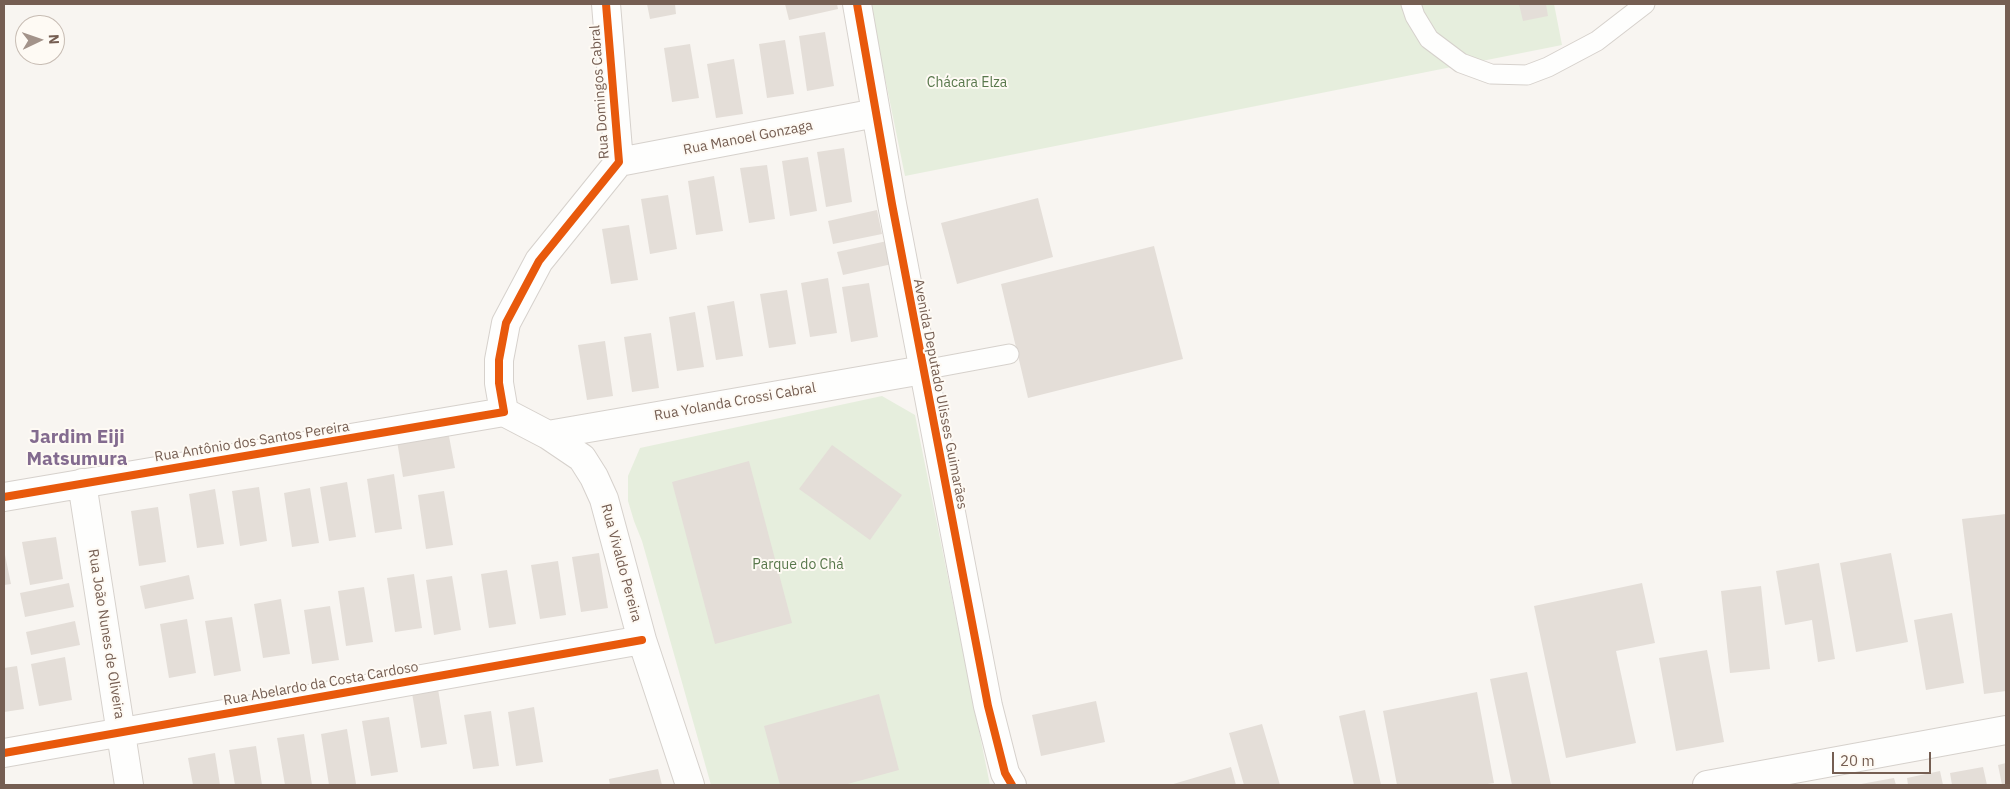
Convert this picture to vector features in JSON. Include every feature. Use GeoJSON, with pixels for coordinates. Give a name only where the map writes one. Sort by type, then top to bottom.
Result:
{"type":"FeatureCollection","features":[{"type":"Feature","properties":{"kind":"street","name":"Rua Domingos Cabral"},"geometry":{"type":"LineString","coordinates":[[504,412],[499,384],[499,368],[506,323],[539,261],[619,162],[606,4]]}},
{"type":"Feature","properties":{"kind":"street","name":"Avenida Deputado Ulisses Guimarães"},"geometry":{"type":"LineString","coordinates":[[857,4],[923,370],[988,706],[1005,773],[1012,785]]}},
{"type":"Feature","properties":{"kind":"street","name":"Rua Manoel Gonzaga"},"geometry":{"type":"LineString","coordinates":[[619,162],[876,113]]}},
{"type":"Feature","properties":{"kind":"street","name":"Rua Yolanda Crossi Cabral"},"geometry":{"type":"LineString","coordinates":[[548,435],[923,370]]}},
{"type":"Feature","properties":{"kind":"street","name":"Rua Vivaldo Pereira"},"geometry":{"type":"LineString","coordinates":[[504,412],[548,435],[582,458],[594,477],[604,499],[642,640],[690,785]]}},
{"type":"Feature","properties":{"kind":"street","name":"Rua Antônio dos Santos Pereira"},"geometry":{"type":"LineString","coordinates":[[4,497],[504,412]]}},
{"type":"Feature","properties":{"kind":"street","name":"Rua João Nunes de Oliveira"},"geometry":{"type":"LineString","coordinates":[[82,483],[129,785]]}},
{"type":"Feature","properties":{"kind":"street","name":"Rua Abelardo da Costa Cardoso"},"geometry":{"type":"LineString","coordinates":[[4,753],[642,640]]}},
{"type":"Feature","properties":{"kind":"street"},"geometry":{"type":"LineString","coordinates":[[1707,785],[1751,782],[2006,730]]}},
{"type":"Feature","properties":{"kind":"lane"},"geometry":{"type":"LineString","coordinates":[[1411,4],[1415,16],[1429,39],[1461,63],[1491,74],[1527,75],[1548,67],[1597,41],[1645,4]]}},
{"type":"Feature","properties":{"kind":"lane"},"geometry":{"type":"LineString","coordinates":[[923,370],[1009,354]]}},
{"type":"Feature","properties":{"kind":"green space","name":"Chácara Elza"},"geometry":{"type":"Polygon","coordinates":[[[870,4],[1554,4],[1562,45],[905,176],[870,4]]]}},
{"type":"Feature","properties":{"kind":"green space","name":"Parque do Chá"},"geometry":{"type":"Polygon","coordinates":[[[882,396],[915,415],[990,785],[711,785],[642,541],[628,501],[628,476],[640,448],[882,396]]]}},
{"type":"Feature","properties":{"kind":"building"},"geometry":{"type":"Polygon","coordinates":[[[647,4],[675,4],[676,14],[650,19],[647,4]]]}},
{"type":"Feature","properties":{"kind":"building"},"geometry":{"type":"Polygon","coordinates":[[[785,4],[837,4],[838,9],[789,20],[785,4]]]}},
{"type":"Feature","properties":{"kind":"building"},"geometry":{"type":"Polygon","coordinates":[[[1519,4],[1546,4],[1548,16],[1523,21],[1519,4]]]}},
{"type":"Feature","properties":{"kind":"building"},"geometry":{"type":"Polygon","coordinates":[[[825,32],[834,86],[807,91],[799,36],[825,32]]]}},
{"type":"Feature","properties":{"kind":"building"},"geometry":{"type":"Polygon","coordinates":[[[785,40],[794,94],[767,98],[759,44],[785,40]]]}},
{"type":"Feature","properties":{"kind":"building"},"geometry":{"type":"Polygon","coordinates":[[[690,44],[699,98],[672,102],[664,48],[690,44]]]}},
{"type":"Feature","properties":{"kind":"building"},"geometry":{"type":"Polygon","coordinates":[[[734,59],[743,114],[716,118],[707,64],[734,59]]]}},
{"type":"Feature","properties":{"kind":"building"},"geometry":{"type":"Polygon","coordinates":[[[844,148],[852,202],[826,207],[817,152],[844,148]]]}},
{"type":"Feature","properties":{"kind":"building"},"geometry":{"type":"Polygon","coordinates":[[[808,157],[817,211],[790,216],[782,161],[808,157]]]}},
{"type":"Feature","properties":{"kind":"building"},"geometry":{"type":"Polygon","coordinates":[[[767,165],[775,219],[749,223],[740,168],[767,165]]]}},
{"type":"Feature","properties":{"kind":"building"},"geometry":{"type":"Polygon","coordinates":[[[714,176],[723,231],[696,235],[688,181],[714,176]]]}},
{"type":"Feature","properties":{"kind":"building"},"geometry":{"type":"Polygon","coordinates":[[[668,195],[677,249],[650,254],[641,199],[668,195]]]}},
{"type":"Feature","properties":{"kind":"building"},"geometry":{"type":"Polygon","coordinates":[[[1038,198],[1053,257],[957,284],[941,223],[1038,198]]]}},
{"type":"Feature","properties":{"kind":"building"},"geometry":{"type":"Polygon","coordinates":[[[877,210],[882,234],[833,244],[828,221],[877,210]]]}},
{"type":"Feature","properties":{"kind":"building"},"geometry":{"type":"Polygon","coordinates":[[[629,225],[638,280],[611,284],[602,229],[629,225]]]}},
{"type":"Feature","properties":{"kind":"building"},"geometry":{"type":"Polygon","coordinates":[[[887,241],[892,264],[843,275],[837,252],[887,241]]]}},
{"type":"Feature","properties":{"kind":"building"},"geometry":{"type":"Polygon","coordinates":[[[1154,246],[1183,359],[1028,398],[1001,284],[1154,246]]]}},
{"type":"Feature","properties":{"kind":"building"},"geometry":{"type":"Polygon","coordinates":[[[828,278],[837,333],[810,337],[801,283],[828,278]]]}},
{"type":"Feature","properties":{"kind":"building"},"geometry":{"type":"Polygon","coordinates":[[[869,283],[878,337],[851,342],[842,287],[869,283]]]}},
{"type":"Feature","properties":{"kind":"building"},"geometry":{"type":"Polygon","coordinates":[[[787,290],[796,344],[769,348],[760,294],[787,290]]]}},
{"type":"Feature","properties":{"kind":"building"},"geometry":{"type":"Polygon","coordinates":[[[734,301],[743,356],[716,360],[707,306],[734,301]]]}},
{"type":"Feature","properties":{"kind":"building"},"geometry":{"type":"Polygon","coordinates":[[[695,312],[704,367],[677,371],[669,317],[695,312]]]}},
{"type":"Feature","properties":{"kind":"building"},"geometry":{"type":"Polygon","coordinates":[[[651,333],[659,388],[632,392],[624,337],[651,333]]]}},
{"type":"Feature","properties":{"kind":"building"},"geometry":{"type":"Polygon","coordinates":[[[605,341],[613,396],[587,400],[578,345],[605,341]]]}},
{"type":"Feature","properties":{"kind":"building"},"geometry":{"type":"Polygon","coordinates":[[[448,431],[455,468],[403,477],[397,441],[448,431]]]}},
{"type":"Feature","properties":{"kind":"building"},"geometry":{"type":"Polygon","coordinates":[[[832,445],[902,495],[870,540],[799,489],[832,445]]]}},
{"type":"Feature","properties":{"kind":"building"},"geometry":{"type":"Polygon","coordinates":[[[749,461],[792,623],[715,644],[672,482],[749,461]]]}},
{"type":"Feature","properties":{"kind":"building"},"geometry":{"type":"Polygon","coordinates":[[[394,474],[402,529],[375,533],[367,479],[394,474]]]}},
{"type":"Feature","properties":{"kind":"building"},"geometry":{"type":"Polygon","coordinates":[[[347,482],[356,537],[329,541],[320,487],[347,482]]]}},
{"type":"Feature","properties":{"kind":"building"},"geometry":{"type":"Polygon","coordinates":[[[259,487],[267,541],[240,546],[232,491],[259,487]]]}},
{"type":"Feature","properties":{"kind":"building"},"geometry":{"type":"Polygon","coordinates":[[[310,488],[319,543],[292,547],[284,493],[310,488]]]}},
{"type":"Feature","properties":{"kind":"building"},"geometry":{"type":"Polygon","coordinates":[[[215,489],[224,544],[197,548],[189,494],[215,489]]]}},
{"type":"Feature","properties":{"kind":"building"},"geometry":{"type":"Polygon","coordinates":[[[444,491],[453,545],[426,549],[418,495],[444,491]]]}},
{"type":"Feature","properties":{"kind":"building"},"geometry":{"type":"Polygon","coordinates":[[[158,507],[166,562],[139,566],[131,511],[158,507]]]}},
{"type":"Feature","properties":{"kind":"building"},"geometry":{"type":"Polygon","coordinates":[[[2006,514],[2006,691],[1984,694],[1962,519],[2006,514]]]}},
{"type":"Feature","properties":{"kind":"building"},"geometry":{"type":"Polygon","coordinates":[[[56,537],[63,579],[30,585],[22,542],[56,537]]]}},
{"type":"Feature","properties":{"kind":"building"},"geometry":{"type":"Polygon","coordinates":[[[4,550],[11,584],[4,585],[4,550]]]}},
{"type":"Feature","properties":{"kind":"building"},"geometry":{"type":"Polygon","coordinates":[[[599,553],[608,608],[581,612],[572,557],[599,553]]]}},
{"type":"Feature","properties":{"kind":"building"},"geometry":{"type":"Polygon","coordinates":[[[1891,553],[1908,642],[1856,652],[1840,563],[1891,553]]]}},
{"type":"Feature","properties":{"kind":"building"},"geometry":{"type":"Polygon","coordinates":[[[558,561],[566,615],[540,619],[531,565],[558,561]]]}},
{"type":"Feature","properties":{"kind":"building"},"geometry":{"type":"Polygon","coordinates":[[[1819,563],[1835,659],[1818,662],[1812,620],[1785,625],[1776,571],[1819,563]]]}},
{"type":"Feature","properties":{"kind":"building"},"geometry":{"type":"Polygon","coordinates":[[[507,570],[516,624],[489,628],[481,574],[507,570]]]}},
{"type":"Feature","properties":{"kind":"building"},"geometry":{"type":"Polygon","coordinates":[[[414,574],[422,628],[395,632],[387,578],[414,574]]]}},
{"type":"Feature","properties":{"kind":"building"},"geometry":{"type":"Polygon","coordinates":[[[189,575],[194,599],[145,609],[140,586],[189,575]]]}},
{"type":"Feature","properties":{"kind":"building"},"geometry":{"type":"Polygon","coordinates":[[[452,576],[461,630],[434,635],[426,580],[452,576]]]}},
{"type":"Feature","properties":{"kind":"building"},"geometry":{"type":"Polygon","coordinates":[[[69,583],[74,607],[25,617],[20,593],[69,583]]]}},
{"type":"Feature","properties":{"kind":"building"},"geometry":{"type":"Polygon","coordinates":[[[1642,583],[1655,643],[1616,651],[1636,743],[1566,758],[1534,606],[1642,583]]]}},
{"type":"Feature","properties":{"kind":"building"},"geometry":{"type":"Polygon","coordinates":[[[1761,586],[1770,669],[1730,673],[1721,591],[1761,586]]]}},
{"type":"Feature","properties":{"kind":"building"},"geometry":{"type":"Polygon","coordinates":[[[364,587],[373,642],[346,646],[338,591],[364,587]]]}},
{"type":"Feature","properties":{"kind":"building"},"geometry":{"type":"Polygon","coordinates":[[[281,599],[290,654],[263,658],[254,604],[281,599]]]}},
{"type":"Feature","properties":{"kind":"building"},"geometry":{"type":"Polygon","coordinates":[[[330,606],[339,660],[312,664],[304,610],[330,606]]]}},
{"type":"Feature","properties":{"kind":"building"},"geometry":{"type":"Polygon","coordinates":[[[1952,613],[1964,683],[1926,690],[1914,620],[1952,613]]]}},
{"type":"Feature","properties":{"kind":"building"},"geometry":{"type":"Polygon","coordinates":[[[232,617],[241,671],[214,676],[205,621],[232,617]]]}},
{"type":"Feature","properties":{"kind":"building"},"geometry":{"type":"Polygon","coordinates":[[[187,619],[196,673],[169,678],[160,624],[187,619]]]}},
{"type":"Feature","properties":{"kind":"building"},"geometry":{"type":"Polygon","coordinates":[[[75,621],[80,645],[31,655],[26,632],[75,621]]]}},
{"type":"Feature","properties":{"kind":"building"},"geometry":{"type":"Polygon","coordinates":[[[1707,650],[1724,742],[1676,751],[1659,658],[1707,650]]]}},
{"type":"Feature","properties":{"kind":"building"},"geometry":{"type":"Polygon","coordinates":[[[65,657],[72,700],[39,706],[31,664],[65,657]]]}},
{"type":"Feature","properties":{"kind":"building"},"geometry":{"type":"Polygon","coordinates":[[[17,666],[24,709],[4,712],[4,668],[17,666]]]}},
{"type":"Feature","properties":{"kind":"building"},"geometry":{"type":"Polygon","coordinates":[[[1527,672],[1551,785],[1512,785],[1490,679],[1527,672]]]}},
{"type":"Feature","properties":{"kind":"building"},"geometry":{"type":"Polygon","coordinates":[[[438,689],[447,744],[421,748],[412,693],[438,689]]]}},
{"type":"Feature","properties":{"kind":"building"},"geometry":{"type":"Polygon","coordinates":[[[1477,692],[1494,783],[1481,785],[1397,785],[1383,711],[1477,692]]]}},
{"type":"Feature","properties":{"kind":"building"},"geometry":{"type":"Polygon","coordinates":[[[879,694],[899,770],[844,785],[780,785],[764,726],[879,694]]]}},
{"type":"Feature","properties":{"kind":"building"},"geometry":{"type":"Polygon","coordinates":[[[1096,701],[1105,742],[1041,756],[1032,715],[1096,701]]]}},
{"type":"Feature","properties":{"kind":"building"},"geometry":{"type":"Polygon","coordinates":[[[534,707],[543,762],[516,766],[508,712],[534,707]]]}},
{"type":"Feature","properties":{"kind":"building"},"geometry":{"type":"Polygon","coordinates":[[[1365,710],[1381,785],[1354,785],[1339,716],[1365,710]]]}},
{"type":"Feature","properties":{"kind":"building"},"geometry":{"type":"Polygon","coordinates":[[[491,711],[499,766],[473,769],[464,715],[491,711]]]}},
{"type":"Feature","properties":{"kind":"building"},"geometry":{"type":"Polygon","coordinates":[[[389,717],[398,772],[371,776],[362,721],[389,717]]]}},
{"type":"Feature","properties":{"kind":"building"},"geometry":{"type":"Polygon","coordinates":[[[1262,724],[1280,785],[1244,785],[1229,733],[1262,724]]]}},
{"type":"Feature","properties":{"kind":"building"},"geometry":{"type":"Polygon","coordinates":[[[347,729],[356,784],[329,785],[321,734],[347,729]]]}},
{"type":"Feature","properties":{"kind":"building"},"geometry":{"type":"Polygon","coordinates":[[[304,734],[312,785],[285,785],[277,738],[304,734]]]}},
{"type":"Feature","properties":{"kind":"building"},"geometry":{"type":"Polygon","coordinates":[[[256,746],[262,785],[235,785],[229,750],[256,746]]]}},
{"type":"Feature","properties":{"kind":"building"},"geometry":{"type":"Polygon","coordinates":[[[215,753],[220,785],[193,785],[188,758],[215,753]]]}},
{"type":"Feature","properties":{"kind":"building"},"geometry":{"type":"Polygon","coordinates":[[[2006,763],[2006,785],[2002,785],[1998,765],[2006,763]]]}},
{"type":"Feature","properties":{"kind":"building"},"geometry":{"type":"Polygon","coordinates":[[[1231,767],[1236,785],[1170,785],[1231,767]]]}},
{"type":"Feature","properties":{"kind":"building"},"geometry":{"type":"Polygon","coordinates":[[[1983,767],[1987,785],[1952,785],[1950,773],[1983,767]]]}},
{"type":"Feature","properties":{"kind":"building"},"geometry":{"type":"Polygon","coordinates":[[[658,769],[662,785],[610,785],[609,779],[658,769]]]}},
{"type":"Feature","properties":{"kind":"building"},"geometry":{"type":"Polygon","coordinates":[[[1940,771],[1943,785],[1908,785],[1907,778],[1940,771]]]}},
{"type":"Feature","properties":{"kind":"building"},"geometry":{"type":"Polygon","coordinates":[[[1894,778],[1896,785],[1861,785],[1861,784],[1894,778]]]}},
{"type":"Feature","properties":{"kind":"cycle path"},"geometry":{"type":"LineString","coordinates":[[4,497],[504,412],[499,383],[499,360],[506,323],[539,261],[619,162],[606,4]]}},
{"type":"Feature","properties":{"kind":"cycle path"},"geometry":{"type":"LineString","coordinates":[[857,4],[892,204],[988,706],[1005,773],[1012,785]]}},
{"type":"Feature","properties":{"kind":"cycle path"},"geometry":{"type":"LineString","coordinates":[[4,753],[642,640]]}},
{"type":"Feature","properties":{"kind":"district","name":"Jardim Eiji Matsumura"},"geometry":{"type":"Point","coordinates":[77,449]}}]}
